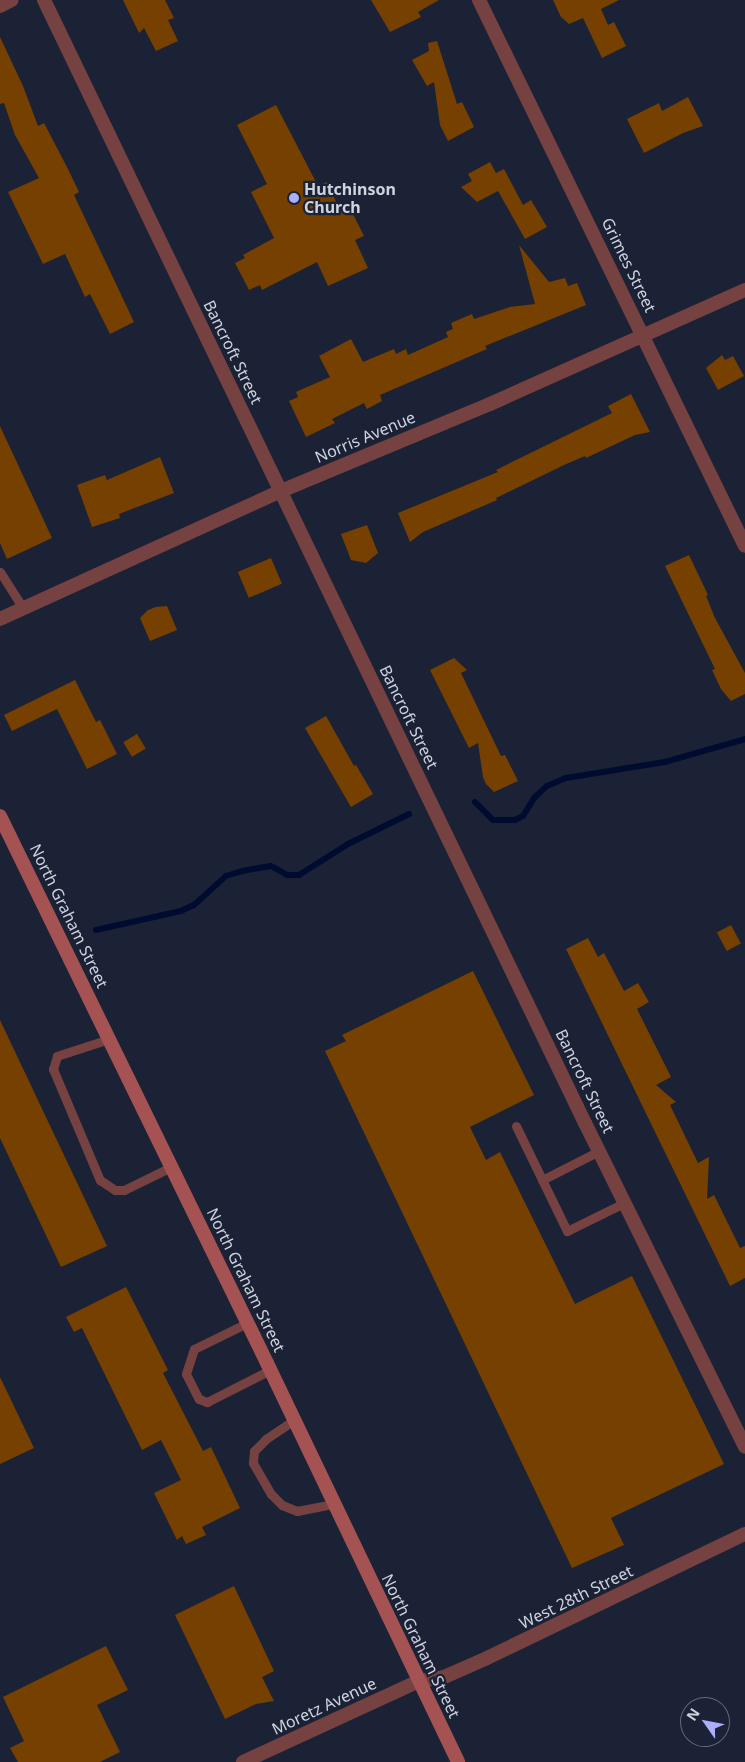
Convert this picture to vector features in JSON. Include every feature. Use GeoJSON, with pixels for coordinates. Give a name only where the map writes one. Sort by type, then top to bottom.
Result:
{"type":"FeatureCollection","features":[{"type":"Feature","properties":{"kind":"main road","name":"North Graham Street"},"geometry":{"type":"LineString","coordinates":[[0,816],[270,1370],[458,1762]]}},
{"type":"Feature","properties":{"kind":"street"},"geometry":{"type":"LineString","coordinates":[[0,6],[12,0]]}},
{"type":"Feature","properties":{"kind":"street","name":"Bancroft Street"},"geometry":{"type":"LineString","coordinates":[[44,0],[599,1152],[745,1447]]}},
{"type":"Feature","properties":{"kind":"street","name":"Grimes Street"},"geometry":{"type":"LineString","coordinates":[[480,0],[743,538]]}},
{"type":"Feature","properties":{"kind":"street","name":"Norris Avenue"},"geometry":{"type":"LineString","coordinates":[[0,619],[281,491],[490,404],[745,290]]}},
{"type":"Feature","properties":{"kind":"street","name":"West 28th Street"},"geometry":{"type":"LineString","coordinates":[[419,1682],[444,1677],[488,1658],[745,1534]]}},
{"type":"Feature","properties":{"kind":"street","name":"Moretz Avenue"},"geometry":{"type":"LineString","coordinates":[[243,1762],[419,1682]]}},
{"type":"Feature","properties":{"kind":"lane"},"geometry":{"type":"LineString","coordinates":[[0,572],[23,608]]}},
{"type":"Feature","properties":{"kind":"lane"},"geometry":{"type":"LineString","coordinates":[[109,1039],[57,1056],[54,1069],[100,1180],[115,1190],[124,1190],[171,1166]]}},
{"type":"Feature","properties":{"kind":"lane"},"geometry":{"type":"LineString","coordinates":[[516,1126],[567,1231],[624,1203]]}},
{"type":"Feature","properties":{"kind":"lane"},"geometry":{"type":"LineString","coordinates":[[542,1180],[599,1152]]}},
{"type":"Feature","properties":{"kind":"lane"},"geometry":{"type":"LineString","coordinates":[[247,1323],[194,1349],[186,1374],[199,1399],[207,1402],[270,1370]]}},
{"type":"Feature","properties":{"kind":"lane"},"geometry":{"type":"LineString","coordinates":[[294,1420],[266,1439],[254,1451],[253,1463],[272,1494],[282,1506],[297,1511],[333,1504]]}},
{"type":"Feature","properties":{"kind":"building"},"geometry":{"type":"Polygon","coordinates":[[[123,0],[165,0],[174,18],[168,20],[178,41],[156,51],[144,28],[139,33],[123,0]]]}},
{"type":"Feature","properties":{"kind":"building"},"geometry":{"type":"Polygon","coordinates":[[[371,0],[439,0],[418,12],[421,17],[390,32],[371,0]]]}},
{"type":"Feature","properties":{"kind":"building"},"geometry":{"type":"Polygon","coordinates":[[[553,0],[619,0],[601,9],[608,25],[614,22],[626,46],[602,58],[583,18],[569,24],[561,17],[553,0]]]}},
{"type":"Feature","properties":{"kind":"building"},"geometry":{"type":"Polygon","coordinates":[[[0,37],[23,86],[38,126],[44,123],[79,192],[74,195],[134,322],[110,334],[90,294],[85,297],[65,254],[43,264],[8,192],[39,178],[15,135],[4,103],[0,104],[0,37]]]}},
{"type":"Feature","properties":{"kind":"building"},"geometry":{"type":"Polygon","coordinates":[[[437,41],[457,104],[462,102],[474,127],[448,141],[440,125],[434,82],[427,86],[412,60],[429,51],[428,43],[437,41]]]}},
{"type":"Feature","properties":{"kind":"building"},"geometry":{"type":"Polygon","coordinates":[[[688,97],[703,126],[683,133],[644,153],[627,119],[659,103],[662,111],[688,97]]]}},
{"type":"Feature","properties":{"kind":"building","name":"Hutchinson Church"},"geometry":{"type":"Polygon","coordinates":[[[276,105],[318,186],[327,182],[339,208],[348,204],[364,236],[355,240],[368,268],[328,286],[317,262],[262,290],[260,285],[249,290],[235,263],[245,258],[243,255],[274,238],[251,192],[267,184],[237,125],[276,105]]]}},
{"type":"Feature","properties":{"kind":"building"},"geometry":{"type":"Polygon","coordinates":[[[490,162],[496,173],[504,169],[523,205],[531,200],[547,227],[525,239],[498,191],[477,202],[461,187],[472,181],[468,174],[490,162]]]}},
{"type":"Feature","properties":{"kind":"building"},"geometry":{"type":"Polygon","coordinates":[[[519,245],[549,282],[565,278],[568,286],[577,283],[586,305],[485,346],[487,349],[380,395],[382,401],[367,409],[364,403],[332,419],[335,423],[306,437],[289,401],[298,397],[296,392],[330,377],[319,356],[351,339],[363,362],[394,349],[396,354],[406,349],[408,355],[448,337],[446,332],[453,329],[451,323],[472,314],[474,319],[510,307],[535,304],[519,245]]]}},
{"type":"Feature","properties":{"kind":"building"},"geometry":{"type":"Polygon","coordinates":[[[722,355],[725,360],[733,356],[744,376],[718,390],[706,368],[722,355]]]}},
{"type":"Feature","properties":{"kind":"building"},"geometry":{"type":"Polygon","coordinates":[[[631,394],[650,432],[635,435],[586,458],[585,456],[564,465],[496,498],[497,500],[423,532],[410,542],[398,513],[498,472],[496,470],[612,413],[608,406],[631,394]]]}},
{"type":"Feature","properties":{"kind":"building"},"geometry":{"type":"Polygon","coordinates":[[[0,426],[52,538],[7,559],[0,543],[0,426]]]}},
{"type":"Feature","properties":{"kind":"building"},"geometry":{"type":"Polygon","coordinates":[[[160,457],[174,493],[119,514],[120,518],[92,527],[77,485],[105,475],[107,480],[160,457]]]}},
{"type":"Feature","properties":{"kind":"building"},"geometry":{"type":"Polygon","coordinates":[[[367,525],[378,553],[366,563],[351,560],[341,534],[367,525]]]}},
{"type":"Feature","properties":{"kind":"building"},"geometry":{"type":"Polygon","coordinates":[[[689,555],[708,595],[706,596],[715,618],[745,673],[745,694],[731,701],[721,689],[712,670],[715,669],[665,566],[689,555]]]}},
{"type":"Feature","properties":{"kind":"building"},"geometry":{"type":"Polygon","coordinates":[[[271,558],[282,584],[249,598],[238,572],[271,558]]]}},
{"type":"Feature","properties":{"kind":"building"},"geometry":{"type":"Polygon","coordinates":[[[167,606],[177,630],[150,641],[140,618],[148,610],[167,606]]]}},
{"type":"Feature","properties":{"kind":"building"},"geometry":{"type":"Polygon","coordinates":[[[454,658],[467,670],[461,673],[501,756],[505,755],[518,781],[494,792],[486,784],[483,777],[478,743],[469,748],[430,670],[454,658]]]}},
{"type":"Feature","properties":{"kind":"building"},"geometry":{"type":"Polygon","coordinates":[[[75,680],[96,722],[100,720],[117,754],[87,769],[57,709],[12,731],[4,715],[75,680]]]}},
{"type":"Feature","properties":{"kind":"building"},"geometry":{"type":"Polygon","coordinates":[[[326,716],[354,766],[356,765],[373,794],[351,807],[305,728],[326,716]]]}},
{"type":"Feature","properties":{"kind":"building"},"geometry":{"type":"Polygon","coordinates":[[[137,734],[146,749],[132,757],[123,742],[137,734]]]}},
{"type":"Feature","properties":{"kind":"building"},"geometry":{"type":"Polygon","coordinates":[[[731,925],[741,944],[727,951],[717,933],[731,925]]]}},
{"type":"Feature","properties":{"kind":"building"},"geometry":{"type":"Polygon","coordinates":[[[588,938],[598,957],[604,953],[624,991],[638,983],[649,1002],[637,1009],[671,1077],[656,1085],[676,1102],[670,1105],[698,1163],[709,1157],[707,1199],[714,1195],[740,1248],[745,1246],[745,1278],[730,1286],[566,949],[588,938]]]}},
{"type":"Feature","properties":{"kind":"building"},"geometry":{"type":"Polygon","coordinates":[[[473,971],[534,1095],[470,1127],[486,1160],[500,1152],[575,1304],[632,1276],[724,1464],[611,1518],[624,1545],[572,1568],[325,1051],[346,1041],[342,1035],[473,971]]]}},
{"type":"Feature","properties":{"kind":"building"},"geometry":{"type":"Polygon","coordinates":[[[0,1020],[107,1246],[61,1267],[0,1138],[0,1020]]]}},
{"type":"Feature","properties":{"kind":"building"},"geometry":{"type":"Polygon","coordinates":[[[126,1287],[168,1370],[163,1373],[203,1451],[211,1447],[240,1508],[202,1527],[206,1535],[186,1544],[182,1536],[177,1540],[154,1493],[181,1480],[161,1440],[142,1450],[82,1328],[74,1332],[66,1317],[126,1287]]]}},
{"type":"Feature","properties":{"kind":"building"},"geometry":{"type":"Polygon","coordinates":[[[0,1377],[34,1448],[0,1464],[0,1377]]]}},
{"type":"Feature","properties":{"kind":"building"},"geometry":{"type":"Polygon","coordinates":[[[234,1586],[274,1671],[262,1677],[274,1701],[256,1704],[225,1719],[175,1615],[234,1586]]]}},
{"type":"Feature","properties":{"kind":"building"},"geometry":{"type":"Polygon","coordinates":[[[106,1646],[128,1690],[97,1705],[120,1752],[100,1762],[18,1762],[10,1748],[24,1741],[3,1697],[106,1646]]]}},
{"type":"Feature","properties":{"kind":"waterway"},"geometry":{"type":"LineString","coordinates":[[475,802],[493,820],[515,820],[523,816],[535,797],[547,786],[566,778],[665,762],[745,739]]}},
{"type":"Feature","properties":{"kind":"waterway"},"geometry":{"type":"LineString","coordinates":[[96,930],[181,911],[194,905],[226,876],[242,871],[271,866],[287,875],[299,875],[348,844],[409,814]]}},
{"type":"Feature","properties":{"kind":"place","name":"Hutchinson Church"},"geometry":{"type":"Point","coordinates":[294,198]}}]}
